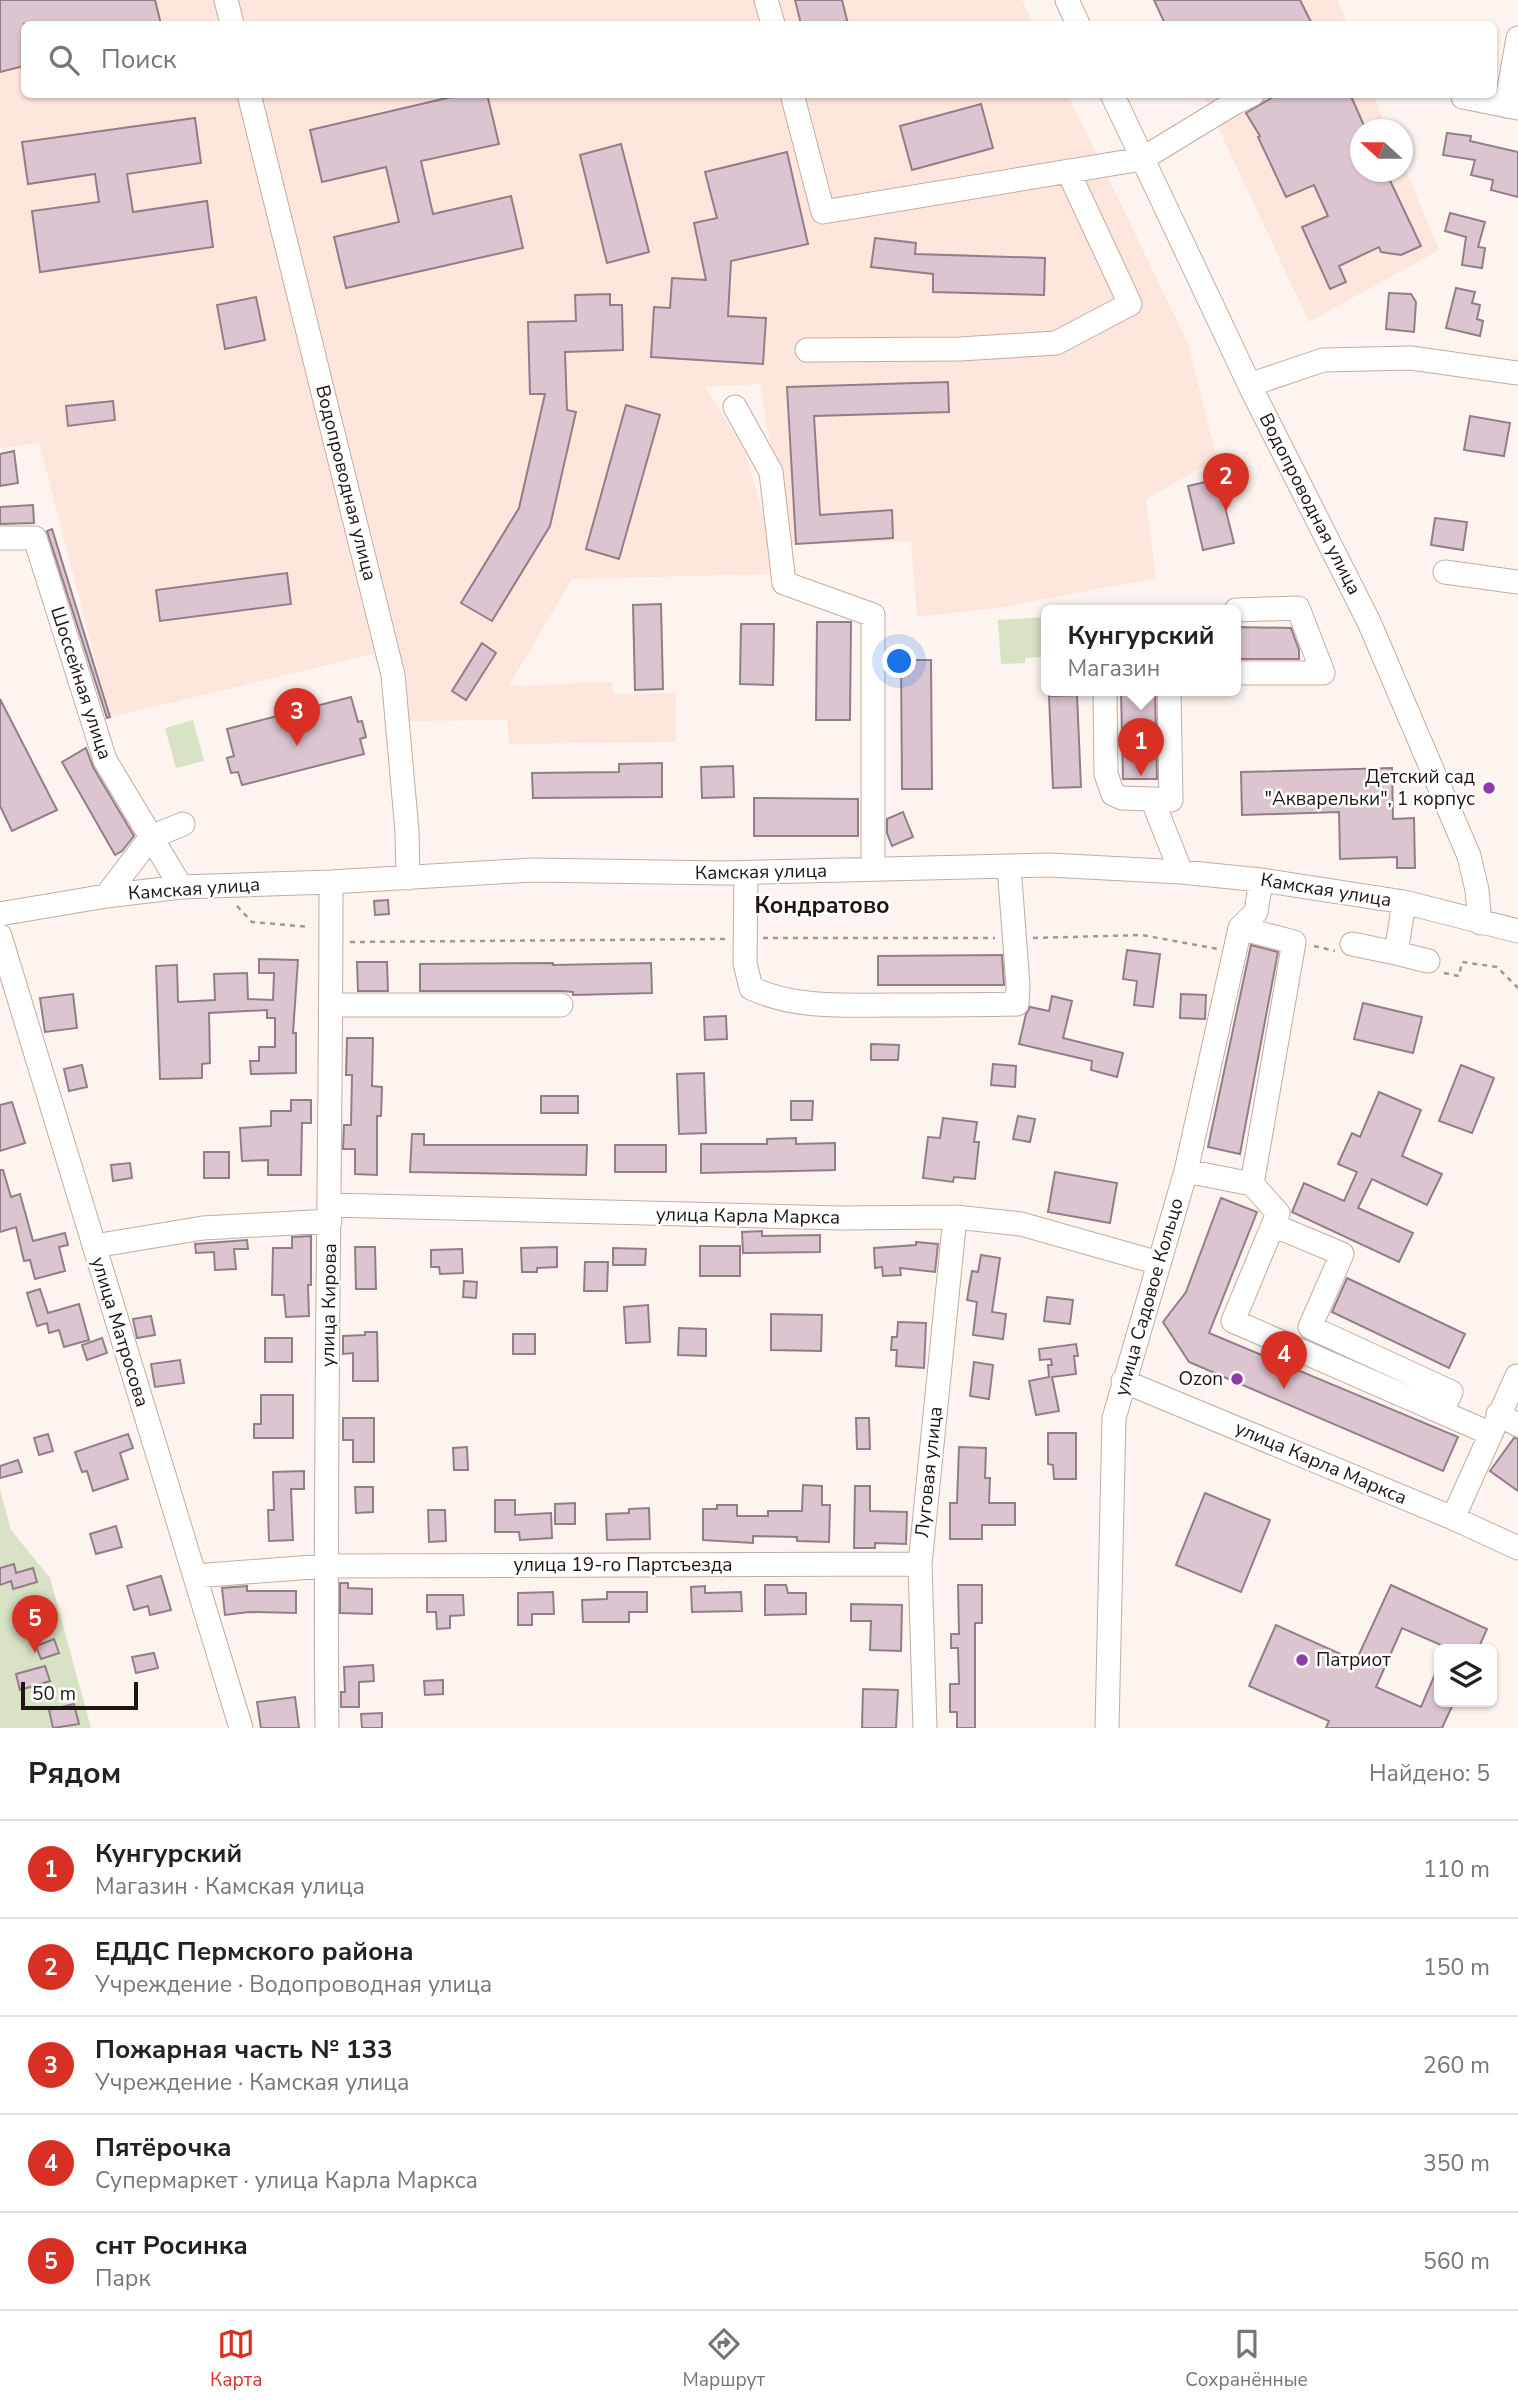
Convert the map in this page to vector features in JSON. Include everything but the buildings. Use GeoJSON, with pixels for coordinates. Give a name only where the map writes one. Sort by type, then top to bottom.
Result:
{"type":"FeatureCollection","features":[{"type":"Feature","properties":{"kind":"street"},"geometry":{"type":"LineString","coordinates":[[226,0],[231,21]]}},
{"type":"Feature","properties":{"kind":"street"},"geometry":{"type":"LineString","coordinates":[[766,0],[772,21]]}},
{"type":"Feature","properties":{"kind":"street"},"geometry":{"type":"LineString","coordinates":[[1067,0],[1078,21]]}},
{"type":"Feature","properties":{"kind":"street"},"geometry":{"type":"LineString","coordinates":[[1468,98],[1512,107],[1518,38]]}},
{"type":"Feature","properties":{"kind":"street","name":"Водопроводная улица"},"geometry":{"type":"LineString","coordinates":[[250,98],[393,675],[407,831],[408,877]]}},
{"type":"Feature","properties":{"kind":"street"},"geometry":{"type":"LineString","coordinates":[[793,98],[823,212],[1142,159],[1245,98]]}},
{"type":"Feature","properties":{"kind":"street","name":"Водопроводная улица"},"geometry":{"type":"LineString","coordinates":[[1114,98],[1252,390],[1374,634],[1469,856],[1477,890],[1480,923]]}},
{"type":"Feature","properties":{"kind":"street"},"geometry":{"type":"LineString","coordinates":[[807,350],[960,349],[1056,343],[1130,304],[1068,171]]}},
{"type":"Feature","properties":{"kind":"street"},"geometry":{"type":"LineString","coordinates":[[1252,390],[1261,381],[1323,360],[1411,358],[1518,373]]}},
{"type":"Feature","properties":{"kind":"street"},"geometry":{"type":"LineString","coordinates":[[735,407],[771,472],[785,583],[873,615],[873,869]]}},
{"type":"Feature","properties":{"kind":"street","name":"Шоссейная улица"},"geometry":{"type":"LineString","coordinates":[[0,538],[35,538],[105,760],[181,887]]}},
{"type":"Feature","properties":{"kind":"street"},"geometry":{"type":"LineString","coordinates":[[1445,572],[1518,582]]}},
{"type":"Feature","properties":{"kind":"street"},"geometry":{"type":"LineString","coordinates":[[1241,610],[1298,608],[1323,673],[1241,673]]}},
{"type":"Feature","properties":{"kind":"street"},"geometry":{"type":"LineString","coordinates":[[1105,696],[1106,774],[1113,794],[1171,800],[1169,696]]}},
{"type":"Feature","properties":{"kind":"street"},"geometry":{"type":"LineString","coordinates":[[1152,799],[1181,872]]}},
{"type":"Feature","properties":{"kind":"street"},"geometry":{"type":"LineString","coordinates":[[106,896],[151,836],[183,824]]}},
{"type":"Feature","properties":{"kind":"street"},"geometry":{"type":"LineString","coordinates":[[746,873],[745,963],[751,988],[771,998],[835,1006],[1017,1004],[1009,866]]}},
{"type":"Feature","properties":{"kind":"street","name":"Камская улица"},"geometry":{"type":"LineString","coordinates":[[0,914],[106,896],[181,887],[331,882],[533,870],[746,873],[1049,866],[1181,872],[1261,880],[1404,902],[1518,931]]}},
{"type":"Feature","properties":{"kind":"street","name":"улица Садовое Кольцо"},"geometry":{"type":"LineString","coordinates":[[1107,1728],[1114,1418],[1186,1171],[1240,928],[1256,912],[1261,880]]}},
{"type":"Feature","properties":{"kind":"street","name":"улица Кирова"},"geometry":{"type":"LineString","coordinates":[[327,1728],[325,1566],[331,1005],[324,934],[331,882]]}},
{"type":"Feature","properties":{"kind":"street"},"geometry":{"type":"LineString","coordinates":[[1396,953],[1404,902]]}},
{"type":"Feature","properties":{"kind":"street"},"geometry":{"type":"LineString","coordinates":[[1240,928],[1294,942],[1252,1184]]}},
{"type":"Feature","properties":{"kind":"street","name":"улица Матросова"},"geometry":{"type":"LineString","coordinates":[[0,936],[241,1728]]}},
{"type":"Feature","properties":{"kind":"street"},"geometry":{"type":"LineString","coordinates":[[1352,944],[1396,953],[1435,967]]}},
{"type":"Feature","properties":{"kind":"street"},"geometry":{"type":"LineString","coordinates":[[331,1005],[561,1005]]}},
{"type":"Feature","properties":{"kind":"street"},"geometry":{"type":"LineString","coordinates":[[1186,1171],[1252,1184],[1278,1213],[1233,1321],[1442,1412],[1502,1424]]}},
{"type":"Feature","properties":{"kind":"street","name":"улица Карла Маркса"},"geometry":{"type":"LineString","coordinates":[[94,1246],[203,1228],[330,1213],[955,1217],[1021,1224],[1159,1263]]}},
{"type":"Feature","properties":{"kind":"street","name":"Луговая улица"},"geometry":{"type":"LineString","coordinates":[[925,1728],[920,1564],[955,1217]]}},
{"type":"Feature","properties":{"kind":"street"},"geometry":{"type":"LineString","coordinates":[[1273,1225],[1342,1254],[1310,1327],[1451,1392],[1442,1412]]}},
{"type":"Feature","properties":{"kind":"street"},"geometry":{"type":"LineString","coordinates":[[1453,1518],[1502,1424],[1517,1376]]}},
{"type":"Feature","properties":{"kind":"street","name":"улица Карла Маркса"},"geometry":{"type":"LineString","coordinates":[[1123,1381],[1453,1518],[1518,1548]]}},
{"type":"Feature","properties":{"kind":"street","name":"улица 19-го Партсъезда"},"geometry":{"type":"LineString","coordinates":[[195,1576],[325,1566],[920,1564]]}},
{"type":"Feature","properties":{"kind":"path"},"geometry":{"type":"LineString","coordinates":[[220,886],[252,922],[324,934],[651,939],[1015,939],[1142,935],[1235,952]]}},
{"type":"Feature","properties":{"kind":"path"},"geometry":{"type":"LineString","coordinates":[[1294,942],[1342,952],[1352,944]]}},
{"type":"Feature","properties":{"kind":"path"},"geometry":{"type":"LineString","coordinates":[[1435,967],[1459,976],[1462,962],[1497,967],[1518,988]]}},
{"type":"Feature","properties":{"kind":"shaded area"},"geometry":{"type":"Polygon","coordinates":[[[0,0],[1022,0],[1032,21],[21,21],[21,98],[1069,98],[1188,343],[1217,458],[1146,500],[1156,578],[997,608],[917,617],[911,541],[786,545],[760,384],[705,387],[744,448],[774,552],[769,574],[572,579],[509,686],[612,682],[614,694],[676,693],[676,742],[509,744],[507,720],[409,721],[378,653],[110,717],[39,443],[0,448],[0,0]]]}},
{"type":"Feature","properties":{"kind":"shaded area"},"geometry":{"type":"Polygon","coordinates":[[[1159,0],[1338,0],[1346,21],[1169,21],[1159,0]]]}},
{"type":"Feature","properties":{"kind":"shaded area"},"geometry":{"type":"Polygon","coordinates":[[[1204,98],[1374,98],[1384,119],[1350,119],[1350,182],[1411,182],[1439,250],[1309,322],[1204,98]]]}},
{"type":"Feature","properties":{"kind":"green space"},"geometry":{"type":"Polygon","coordinates":[[[1041,617],[1041,657],[1025,658],[1025,663],[1001,664],[998,620],[1041,617]]]}},
{"type":"Feature","properties":{"kind":"green space"},"geometry":{"type":"Polygon","coordinates":[[[193,720],[204,761],[176,768],[165,728],[193,720]]]}},
{"type":"Feature","properties":{"kind":"green space"},"geometry":{"type":"Polygon","coordinates":[[[0,1490],[11,1530],[50,1578],[91,1728],[0,1728],[0,1490]]]}},
{"type":"Feature","properties":{"kind":"place","name":"ЕДДС Пермского района"},"geometry":{"type":"Point","coordinates":[1226,511]}},
{"type":"Feature","properties":{"kind":"place","name":"Пожарная часть № 133"},"geometry":{"type":"Point","coordinates":[297,746]}},
{"type":"Feature","properties":{"kind":"place","name":"Кунгурский"},"geometry":{"type":"Point","coordinates":[1141,776]}},
{"type":"Feature","properties":{"kind":"place","name":"Детский сад \"Акварельки\", 1 корпус"},"geometry":{"type":"Point","coordinates":[1489,788]}},
{"type":"Feature","properties":{"kind":"place","name":"Ozon"},"geometry":{"type":"Point","coordinates":[1237,1379]}},
{"type":"Feature","properties":{"kind":"place","name":"Пятёрочка"},"geometry":{"type":"Point","coordinates":[1284,1389]}},
{"type":"Feature","properties":{"kind":"place","name":"снт Росинка"},"geometry":{"type":"Point","coordinates":[35,1653]}},
{"type":"Feature","properties":{"kind":"place","name":"Патриот"},"geometry":{"type":"Point","coordinates":[1302,1660]}},
{"type":"Feature","properties":{"kind":"district","name":"Кондратово"},"geometry":{"type":"Point","coordinates":[822,905]}}]}
